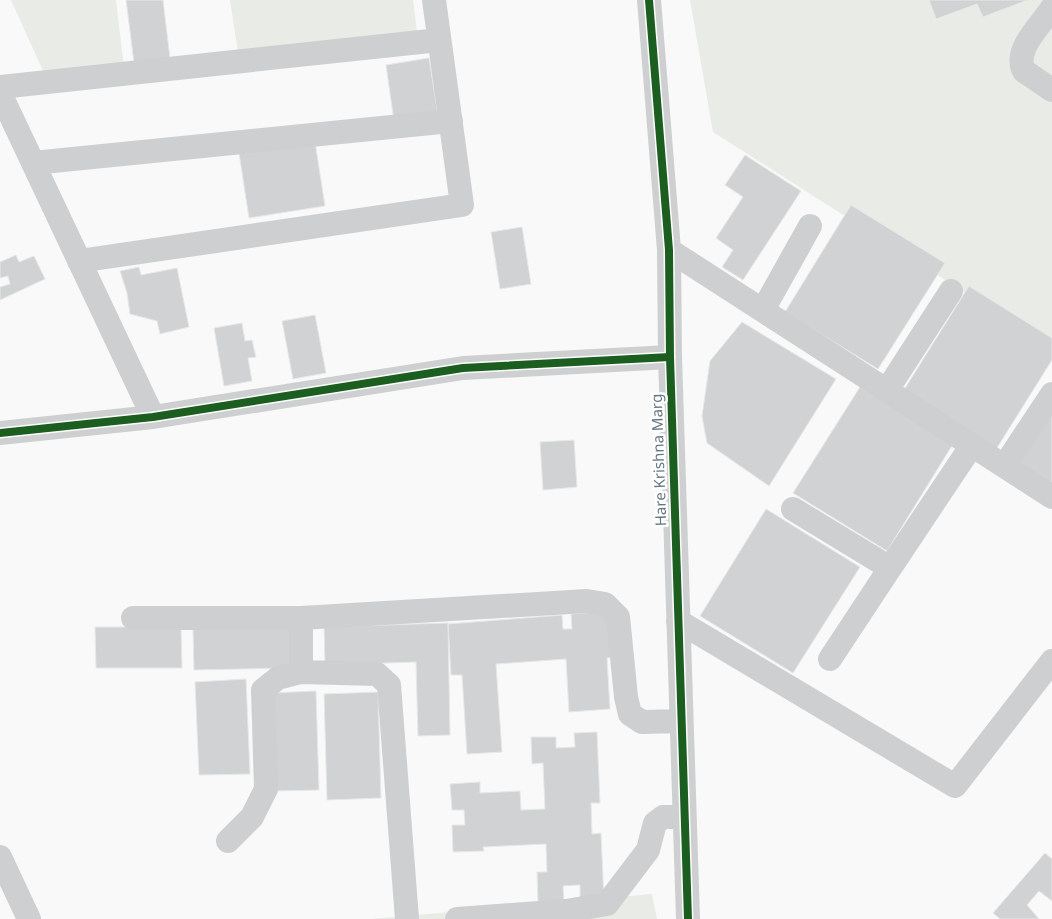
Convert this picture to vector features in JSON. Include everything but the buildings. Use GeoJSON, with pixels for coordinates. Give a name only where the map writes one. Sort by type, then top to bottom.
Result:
{"type":"FeatureCollection","features":[{"type":"Feature","properties":{"kind":"street"},"geometry":{"type":"LineString","coordinates":[[79,261],[462,204],[434,0]]}},
{"type":"Feature","properties":{"kind":"street","name":"Hare Krishna Marg"},"geometry":{"type":"LineString","coordinates":[[649,0],[669,250],[670,357],[688,919]]}},
{"type":"Feature","properties":{"kind":"street"},"geometry":{"type":"LineString","coordinates":[[1052,8],[1024,49],[1020,59],[1024,71],[1052,90]]}},
{"type":"Feature","properties":{"kind":"street"},"geometry":{"type":"LineString","coordinates":[[0,87],[439,40]]}},
{"type":"Feature","properties":{"kind":"street"},"geometry":{"type":"LineString","coordinates":[[0,93],[152,417]]}},
{"type":"Feature","properties":{"kind":"street"},"geometry":{"type":"LineString","coordinates":[[33,163],[451,121]]}},
{"type":"Feature","properties":{"kind":"street"},"geometry":{"type":"LineString","coordinates":[[763,310],[810,226]]}},
{"type":"Feature","properties":{"kind":"street"},"geometry":{"type":"LineString","coordinates":[[669,250],[1052,497]]}},
{"type":"Feature","properties":{"kind":"street"},"geometry":{"type":"LineString","coordinates":[[887,390],[951,291]]}},
{"type":"Feature","properties":{"kind":"street"},"geometry":{"type":"LineString","coordinates":[[0,433],[152,417],[463,368],[670,357]]}},
{"type":"Feature","properties":{"kind":"street"},"geometry":{"type":"LineString","coordinates":[[1005,465],[1052,394]]}},
{"type":"Feature","properties":{"kind":"street"},"geometry":{"type":"LineString","coordinates":[[830,659],[972,444]]}},
{"type":"Feature","properties":{"kind":"street"},"geometry":{"type":"LineString","coordinates":[[793,509],[890,568]]}},
{"type":"Feature","properties":{"kind":"street"},"geometry":{"type":"LineString","coordinates":[[134,618],[301,618],[587,601],[605,604],[618,617],[626,697],[630,714],[642,722],[681,721]]}},
{"type":"Feature","properties":{"kind":"street"},"geometry":{"type":"LineString","coordinates":[[301,618],[301,672]]}},
{"type":"Feature","properties":{"kind":"street"},"geometry":{"type":"LineString","coordinates":[[678,621],[955,786],[1052,661]]}},
{"type":"Feature","properties":{"kind":"street"},"geometry":{"type":"LineString","coordinates":[[228,841],[252,817],[266,789],[263,690],[278,678],[301,672],[377,674],[389,685],[407,919]]}},
{"type":"Feature","properties":{"kind":"street"},"geometry":{"type":"LineString","coordinates":[[457,919],[566,911],[607,904],[648,850],[655,823],[662,817],[684,817]]}},
{"type":"Feature","properties":{"kind":"street"},"geometry":{"type":"LineString","coordinates":[[0,858],[29,919]]}},
{"type":"Feature","properties":{"kind":"shaded area"},"geometry":{"type":"Polygon","coordinates":[[[11,0],[116,0],[124,68],[44,73],[11,0]]]}},
{"type":"Feature","properties":{"kind":"shaded area"},"geometry":{"type":"Polygon","coordinates":[[[230,0],[413,0],[417,32],[238,52],[230,0]]]}},
{"type":"Feature","properties":{"kind":"shaded area"},"geometry":{"type":"Polygon","coordinates":[[[690,0],[1052,0],[1052,348],[713,132],[690,0]]]}},
{"type":"Feature","properties":{"kind":"shaded area"},"geometry":{"type":"Polygon","coordinates":[[[652,894],[657,919],[371,919],[652,894]]]}},
{"type":"Feature","properties":{"kind":"cycle path"},"geometry":{"type":"LineString","coordinates":[[649,0],[669,250],[670,357],[688,919]]}},
{"type":"Feature","properties":{"kind":"cycle path"},"geometry":{"type":"LineString","coordinates":[[0,433],[153,417],[463,368],[670,357]]}}]}
